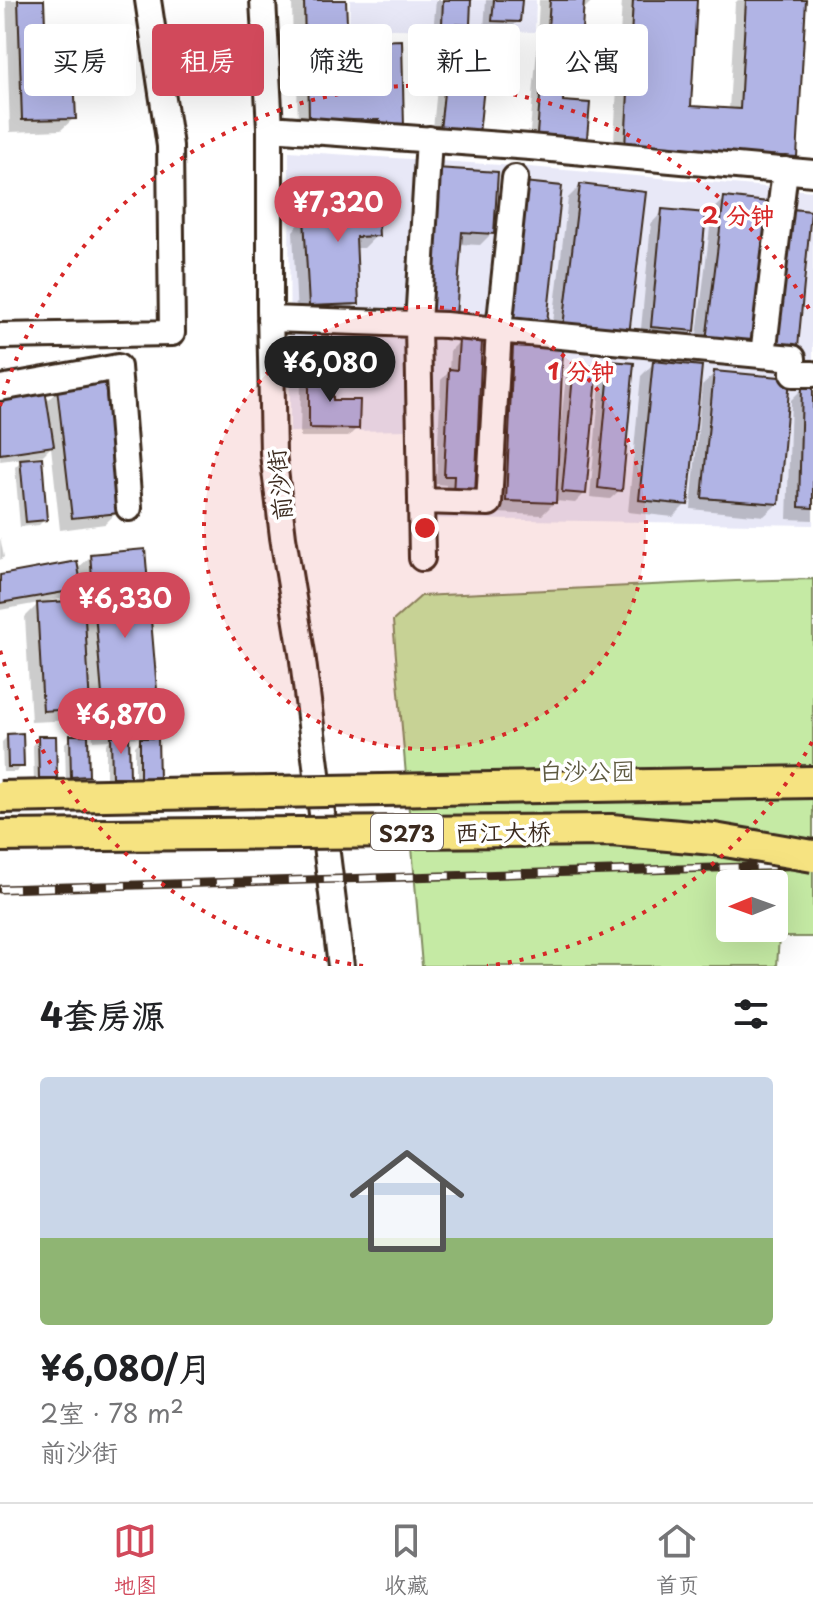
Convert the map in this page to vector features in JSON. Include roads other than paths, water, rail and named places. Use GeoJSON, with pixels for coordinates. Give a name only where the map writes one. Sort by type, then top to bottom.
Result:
{"type":"FeatureCollection","features":[{"type":"Feature","properties":{"kind":"main road","name":"西江大桥"},"geometry":{"type":"LineString","coordinates":[[0,797],[813,782]]}},
{"type":"Feature","properties":{"kind":"main road","name":"西江大桥"},"geometry":{"type":"LineString","coordinates":[[0,836],[611,830],[714,839],[813,856]]}},
{"type":"Feature","properties":{"kind":"street"},"geometry":{"type":"LineString","coordinates":[[0,336],[172,333],[170,146],[148,0]]}},
{"type":"Feature","properties":{"kind":"street","name":"前沙街"},"geometry":{"type":"LineString","coordinates":[[263,0],[270,128],[273,453],[302,653],[341,966]]}},
{"type":"Feature","properties":{"kind":"street"},"geometry":{"type":"LineString","coordinates":[[270,128],[813,173]]}},
{"type":"Feature","properties":{"kind":"street"},"geometry":{"type":"LineString","coordinates":[[422,558],[418,324],[429,139]]}},
{"type":"Feature","properties":{"kind":"street"},"geometry":{"type":"LineString","coordinates":[[763,355],[785,170]]}},
{"type":"Feature","properties":{"kind":"street"},"geometry":{"type":"LineString","coordinates":[[421,501],[489,503],[499,330],[515,178]]}},
{"type":"Feature","properties":{"kind":"street"},"geometry":{"type":"LineString","coordinates":[[270,319],[499,330],[793,358],[793,374],[813,374]]}},
{"type":"Feature","properties":{"kind":"street"},"geometry":{"type":"LineString","coordinates":[[0,388],[118,367],[129,508]]}},
{"type":"Feature","properties":{"kind":"railway"},"geometry":{"type":"LineString","coordinates":[[0,889],[813,865]]}},
{"type":"Feature","properties":{"kind":"park label","name":"白沙公园"},"geometry":{"type":"Point","coordinates":[587,770]}}]}
